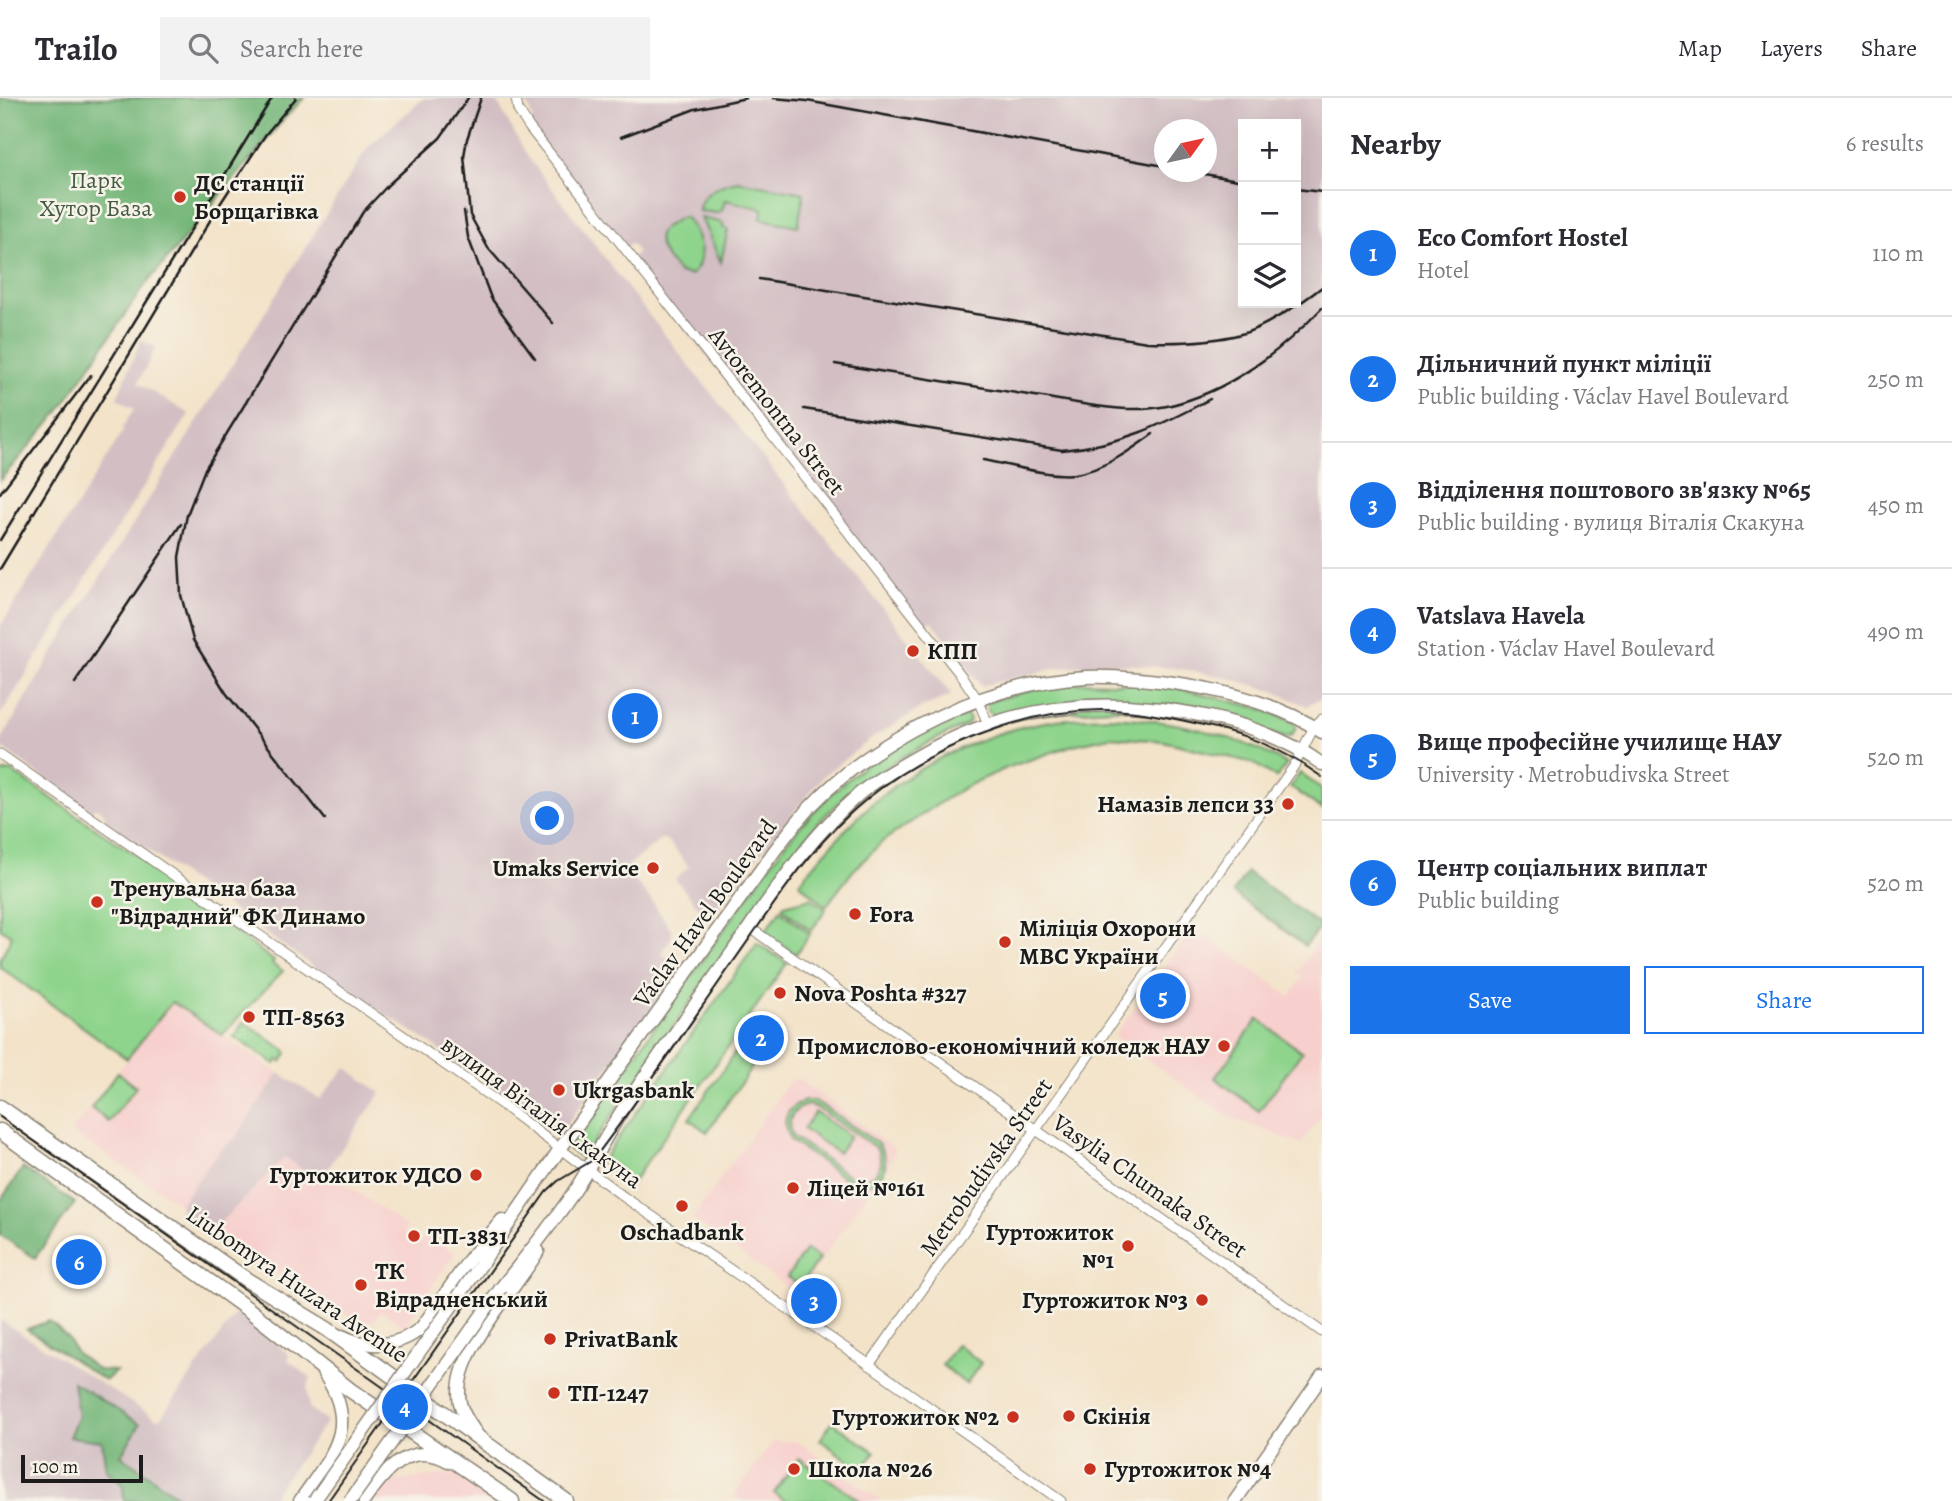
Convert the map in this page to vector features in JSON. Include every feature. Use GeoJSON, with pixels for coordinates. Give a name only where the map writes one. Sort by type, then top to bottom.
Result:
{"type":"FeatureCollection","features":[{"type":"Feature","properties":{"kind":"main road","name":"Václav Havel Boulevard"},"geometry":{"type":"LineString","coordinates":[[314,1501],[560,1149],[775,850],[809,808],[883,747],[951,711],[978,700],[1037,684],[1084,677],[1129,677],[1212,690],[1260,703],[1319,726]]}},
{"type":"Feature","properties":{"kind":"main road","name":"Václav Havel Boulevard"},"geometry":{"type":"LineString","coordinates":[[350,1501],[501,1287],[558,1216],[628,1102],[771,895],[829,822],[861,792],[888,773],[962,733],[988,723],[1044,709],[1070,706],[1147,708],[1212,717],[1256,730],[1303,750],[1322,764]]}},
{"type":"Feature","properties":{"kind":"main road","name":"Liubomyra Huzara Avenue"},"geometry":{"type":"LineString","coordinates":[[0,1107],[247,1280],[327,1329],[566,1501]]}},
{"type":"Feature","properties":{"kind":"main road","name":"Liubomyra Huzara Avenue"},"geometry":{"type":"LineString","coordinates":[[0,1131],[249,1310],[350,1390],[512,1501]]}},
{"type":"Feature","properties":{"kind":"main road"},"geometry":{"type":"LineString","coordinates":[[327,1329],[350,1340],[378,1344],[404,1340],[414,1335],[469,1260],[538,1181]]}},
{"type":"Feature","properties":{"kind":"main road"},"geometry":{"type":"LineString","coordinates":[[482,1442],[463,1414],[459,1400],[459,1382],[463,1367],[476,1341],[528,1268],[558,1216]]}},
{"type":"Feature","properties":{"kind":"main road"},"geometry":{"type":"LineString","coordinates":[[300,1501],[333,1451],[342,1421],[340,1401],[315,1360]]}},
{"type":"Feature","properties":{"kind":"main road"},"geometry":{"type":"LineString","coordinates":[[1235,1501],[1322,1376]]}},
{"type":"Feature","properties":{"kind":"main road"},"geometry":{"type":"LineString","coordinates":[[364,1501],[386,1471],[404,1459],[433,1455],[466,1471]]}},
{"type":"Feature","properties":{"kind":"street","name":"Avtoremontna Street"},"geometry":{"type":"LineString","coordinates":[[516,98],[518,110],[529,127],[926,630],[978,700],[988,723]]}},
{"type":"Feature","properties":{"kind":"street","name":"Metrobudivska Street"},"geometry":{"type":"LineString","coordinates":[[869,1365],[1319,726]]}},
{"type":"Feature","properties":{"kind":"street","name":"вулиця Віталія Скакуна"},"geometry":{"type":"LineString","coordinates":[[0,754],[501,1104],[587,1169],[1061,1501]]}},
{"type":"Feature","properties":{"kind":"street","name":"Vasylia Chumaka Street"},"geometry":{"type":"LineString","coordinates":[[749,928],[1322,1332]]}},
{"type":"Feature","properties":{"kind":"shaded area"},"geometry":{"type":"Polygon","coordinates":[[[424,98],[495,98],[528,157],[640,304],[952,695],[921,708],[874,737],[825,774],[738,880],[709,920],[675,879],[689,867],[670,843],[664,839],[659,841],[629,865],[634,872],[630,875],[672,931],[671,938],[661,953],[681,968],[559,1135],[105,820],[105,814],[98,808],[88,810],[0,746],[48,661],[368,147],[424,98]]]}},
{"type":"Feature","properties":{"kind":"shaded area"},"geometry":{"type":"Polygon","coordinates":[[[525,98],[1322,98],[1322,698],[1311,703],[1309,707],[1273,691],[1225,677],[1176,668],[1135,665],[1097,664],[1056,668],[981,686],[932,621],[923,627],[630,260],[638,253],[631,243],[625,247],[526,126],[533,119],[525,98]]]}},
{"type":"Feature","properties":{"kind":"shaded area"},"geometry":{"type":"Polygon","coordinates":[[[141,340],[156,347],[138,383],[189,414],[0,716],[0,627],[124,430],[122,428],[134,409],[117,398],[141,340]]]}},
{"type":"Feature","properties":{"kind":"shaded area","name":"Промислово-економічний коледж НАУ"},"geometry":{"type":"Polygon","coordinates":[[[1193,928],[1290,996],[1303,977],[1297,973],[1322,935],[1322,1114],[1301,1144],[1229,1117],[1114,1036],[1193,928]]]}},
{"type":"Feature","properties":{"kind":"shaded area"},"geometry":{"type":"Polygon","coordinates":[[[172,1002],[279,1073],[236,1137],[219,1151],[180,1204],[71,1132],[172,1002]]]}},
{"type":"Feature","properties":{"kind":"shaded area"},"geometry":{"type":"Polygon","coordinates":[[[346,1067],[381,1093],[318,1182],[285,1157],[211,1232],[180,1212],[180,1204],[219,1151],[236,1137],[279,1073],[320,1099],[346,1067]]]}},
{"type":"Feature","properties":{"kind":"shaded area","name":"Ліцей №161"},"geometry":{"type":"Polygon","coordinates":[[[798,1079],[894,1148],[894,1157],[797,1294],[692,1219],[790,1080],[798,1079]]]}},
{"type":"Feature","properties":{"kind":"shaded area"},"geometry":{"type":"Polygon","coordinates":[[[285,1157],[318,1181],[326,1170],[407,1227],[404,1233],[419,1243],[425,1236],[430,1236],[455,1253],[404,1327],[381,1311],[374,1321],[353,1319],[211,1232],[285,1157]]]}},
{"type":"Feature","properties":{"kind":"shaded area"},"geometry":{"type":"Polygon","coordinates":[[[236,1313],[289,1354],[288,1360],[311,1378],[307,1388],[309,1408],[327,1421],[269,1501],[0,1501],[0,1320],[157,1419],[236,1313]]]}},
{"type":"Feature","properties":{"kind":"shaded area","name":"Школа №26"},"geometry":{"type":"Polygon","coordinates":[[[773,1441],[798,1442],[881,1501],[742,1501],[734,1496],[773,1441]]]}},
{"type":"Feature","properties":{"kind":"shaded area"},"geometry":{"type":"Polygon","coordinates":[[[455,1473],[493,1501],[376,1501],[389,1482],[455,1473]]]}},
{"type":"Feature","properties":{"kind":"green space","name":"Парк Хутор База"},"geometry":{"type":"Polygon","coordinates":[[[0,98],[304,98],[143,288],[58,413],[0,480],[0,98]]]}},
{"type":"Feature","properties":{"kind":"green space"},"geometry":{"type":"Polygon","coordinates":[[[738,181],[804,193],[798,226],[761,219],[763,209],[725,200],[722,210],[717,213],[699,211],[707,194],[738,181]]]}},
{"type":"Feature","properties":{"kind":"green space"},"geometry":{"type":"Polygon","coordinates":[[[685,217],[690,223],[700,246],[700,261],[691,275],[679,273],[658,242],[661,231],[685,217]]]}},
{"type":"Feature","properties":{"kind":"green space"},"geometry":{"type":"Polygon","coordinates":[[[701,218],[723,223],[723,228],[728,229],[721,262],[701,218]]]}},
{"type":"Feature","properties":{"kind":"green space"},"geometry":{"type":"Polygon","coordinates":[[[1084,682],[1165,685],[1259,708],[1294,722],[1296,728],[1291,736],[1286,738],[1170,705],[994,717],[987,710],[987,702],[1038,688],[1084,682]]]}},
{"type":"Feature","properties":{"kind":"green space"},"geometry":{"type":"Polygon","coordinates":[[[965,711],[970,720],[967,725],[888,766],[852,792],[819,822],[792,855],[582,1159],[568,1149],[783,847],[811,814],[843,783],[878,756],[921,730],[965,711]]]}},
{"type":"Feature","properties":{"kind":"green space"},"geometry":{"type":"Polygon","coordinates":[[[1109,717],[1155,721],[1201,730],[1245,744],[1287,764],[1276,778],[1253,763],[1163,741],[1110,737],[1073,745],[1009,767],[944,800],[883,841],[853,871],[826,906],[799,883],[834,842],[872,804],[933,762],[1003,732],[1057,720],[1109,717]]]}},
{"type":"Feature","properties":{"kind":"green space","name":"Тренувальна база \"Відрадний\" ФК Динамо"},"geometry":{"type":"Polygon","coordinates":[[[11,771],[158,870],[161,877],[274,961],[272,964],[283,971],[222,1035],[172,1002],[127,1059],[0,967],[0,959],[12,936],[0,928],[0,773],[11,771]]]}},
{"type":"Feature","properties":{"kind":"green space"},"geometry":{"type":"Polygon","coordinates":[[[1300,773],[1322,789],[1322,809],[1290,787],[1300,773]]]}},
{"type":"Feature","properties":{"kind":"green space"},"geometry":{"type":"Polygon","coordinates":[[[1247,872],[1321,926],[1305,946],[1233,893],[1247,872]]]}},
{"type":"Feature","properties":{"kind":"green space"},"geometry":{"type":"Polygon","coordinates":[[[811,898],[826,909],[811,931],[782,908],[784,905],[811,898]]]}},
{"type":"Feature","properties":{"kind":"green space"},"geometry":{"type":"Polygon","coordinates":[[[780,910],[810,934],[796,954],[764,933],[780,910]]]}},
{"type":"Feature","properties":{"kind":"green space"},"geometry":{"type":"Polygon","coordinates":[[[757,943],[787,963],[631,1184],[601,1162],[757,943]]]}},
{"type":"Feature","properties":{"kind":"green space"},"geometry":{"type":"Polygon","coordinates":[[[1258,1019],[1302,1052],[1259,1111],[1215,1078],[1258,1019]]]}},
{"type":"Feature","properties":{"kind":"green space"},"geometry":{"type":"Polygon","coordinates":[[[244,1022],[285,1050],[287,1053],[282,1062],[278,1060],[275,1064],[234,1037],[244,1022]]]}},
{"type":"Feature","properties":{"kind":"green space"},"geometry":{"type":"Polygon","coordinates":[[[741,1044],[759,1057],[707,1132],[689,1119],[741,1044]]]}},
{"type":"Feature","properties":{"kind":"green space"},"geometry":{"type":"Polygon","coordinates":[[[118,1072],[136,1087],[109,1122],[91,1108],[118,1072]]]}},
{"type":"Feature","properties":{"kind":"green space"},"geometry":{"type":"Polygon","coordinates":[[[815,1101],[877,1143],[885,1159],[885,1167],[877,1179],[862,1184],[852,1183],[791,1141],[786,1128],[786,1116],[798,1104],[815,1101]],[[807,1105],[793,1113],[790,1126],[793,1137],[854,1179],[862,1180],[875,1175],[881,1164],[876,1148],[816,1107],[807,1105]]]}},
{"type":"Feature","properties":{"kind":"green space"},"geometry":{"type":"Polygon","coordinates":[[[815,1112],[850,1136],[838,1153],[803,1129],[815,1112]]]}},
{"type":"Feature","properties":{"kind":"green space"},"geometry":{"type":"Polygon","coordinates":[[[23,1168],[75,1203],[35,1258],[0,1235],[0,1201],[23,1168]]]}},
{"type":"Feature","properties":{"kind":"green space"},"geometry":{"type":"Polygon","coordinates":[[[806,1250],[819,1259],[800,1286],[787,1277],[806,1250]]]}},
{"type":"Feature","properties":{"kind":"green space"},"geometry":{"type":"Polygon","coordinates":[[[49,1321],[67,1337],[75,1352],[98,1370],[116,1371],[105,1381],[27,1329],[49,1321]]]}},
{"type":"Feature","properties":{"kind":"green space"},"geometry":{"type":"Polygon","coordinates":[[[957,1344],[981,1363],[966,1384],[942,1365],[957,1344]]]}},
{"type":"Feature","properties":{"kind":"green space"},"geometry":{"type":"Polygon","coordinates":[[[73,1382],[140,1424],[121,1455],[180,1498],[178,1501],[124,1501],[123,1485],[106,1470],[102,1441],[69,1437],[78,1416],[73,1382]]]}},
{"type":"Feature","properties":{"kind":"green space"},"geometry":{"type":"Polygon","coordinates":[[[832,1422],[875,1452],[862,1470],[820,1440],[832,1422]]]}},
{"type":"Feature","properties":{"kind":"green space"},"geometry":{"type":"Polygon","coordinates":[[[799,1458],[860,1501],[785,1501],[774,1493],[799,1458]]]}},
{"type":"Feature","properties":{"kind":"tram line"},"geometry":{"type":"LineString","coordinates":[[328,1501],[546,1192],[558,1181],[593,1160],[799,870],[831,832],[883,786],[930,757],[998,728],[1058,713],[1099,710],[1183,720],[1245,736],[1283,753],[1322,777]]}},
{"type":"Feature","properties":{"kind":"tram line"},"geometry":{"type":"LineString","coordinates":[[0,1117],[544,1501]]}},
{"type":"Feature","properties":{"kind":"railway"},"geometry":{"type":"LineString","coordinates":[[0,540],[272,98]]}},
{"type":"Feature","properties":{"kind":"railway"},"geometry":{"type":"LineString","coordinates":[[0,569],[220,204],[266,134],[296,98]]}},
{"type":"Feature","properties":{"kind":"railway"},"geometry":{"type":"LineString","coordinates":[[325,819],[226,693],[193,640],[181,595],[179,557],[187,515],[205,469],[363,212],[389,184],[440,138],[468,98]]}},
{"type":"Feature","properties":{"kind":"railway"},"geometry":{"type":"LineString","coordinates":[[481,98],[464,156],[470,215],[488,248],[553,323]]}},
{"type":"Feature","properties":{"kind":"railway"},"geometry":{"type":"LineString","coordinates":[[621,137],[695,109],[746,98]]}},
{"type":"Feature","properties":{"kind":"railway"},"geometry":{"type":"LineString","coordinates":[[773,98],[807,101],[1154,164]]}},
{"type":"Feature","properties":{"kind":"railway"},"geometry":{"type":"LineString","coordinates":[[1217,176],[1238,180]]}},
{"type":"Feature","properties":{"kind":"railway"},"geometry":{"type":"LineString","coordinates":[[1301,190],[1322,192]]}},
{"type":"Feature","properties":{"kind":"railway"},"geometry":{"type":"LineString","coordinates":[[464,211],[468,237],[491,298],[535,358]]}},
{"type":"Feature","properties":{"kind":"railway"},"geometry":{"type":"LineString","coordinates":[[759,279],[1147,342],[1206,340],[1250,331],[1283,314],[1322,287]]}},
{"type":"Feature","properties":{"kind":"railway"},"geometry":{"type":"LineString","coordinates":[[835,364],[1101,407],[1151,408],[1190,400],[1232,381],[1270,355],[1322,308]]}},
{"type":"Feature","properties":{"kind":"railway"},"geometry":{"type":"LineString","coordinates":[[0,493],[91,375]]}},
{"type":"Feature","properties":{"kind":"railway"},"geometry":{"type":"LineString","coordinates":[[804,409],[1062,450],[1103,444],[1139,433],[1210,399]]}},
{"type":"Feature","properties":{"kind":"railway"},"geometry":{"type":"LineString","coordinates":[[983,460],[1042,472],[1075,474],[1106,464],[1153,434]]}},
{"type":"Feature","properties":{"kind":"railway"},"geometry":{"type":"LineString","coordinates":[[75,683],[181,524]]}},
{"type":"Feature","properties":{"kind":"place","name":"ДС станції Борщагівка"},"geometry":{"type":"Point","coordinates":[180,197]}},
{"type":"Feature","properties":{"kind":"place","name":"КПП"},"geometry":{"type":"Point","coordinates":[913,651]}},
{"type":"Feature","properties":{"kind":"place","name":"Eco Comfort Hostel"},"geometry":{"type":"Point","coordinates":[635,716]}},
{"type":"Feature","properties":{"kind":"place","name":"Намазів лепси 33"},"geometry":{"type":"Point","coordinates":[1288,804]}},
{"type":"Feature","properties":{"kind":"place","name":"Umaks Service"},"geometry":{"type":"Point","coordinates":[653,868]}},
{"type":"Feature","properties":{"kind":"place","name":"Тренувальна база \"Відрадний\" ФК Динамо"},"geometry":{"type":"Point","coordinates":[97,902]}},
{"type":"Feature","properties":{"kind":"place","name":"Fora"},"geometry":{"type":"Point","coordinates":[855,914]}},
{"type":"Feature","properties":{"kind":"place","name":"Міліція Охорони МВС України"},"geometry":{"type":"Point","coordinates":[1005,942]}},
{"type":"Feature","properties":{"kind":"place","name":"Nova Poshta #327"},"geometry":{"type":"Point","coordinates":[780,993]}},
{"type":"Feature","properties":{"kind":"place","name":"Вище професійне училище НАУ"},"geometry":{"type":"Point","coordinates":[1163,996]}},
{"type":"Feature","properties":{"kind":"place","name":"ТП-8563"},"geometry":{"type":"Point","coordinates":[249,1017]}},
{"type":"Feature","properties":{"kind":"place","name":"Дільничний пункт міліції"},"geometry":{"type":"Point","coordinates":[761,1038]}},
{"type":"Feature","properties":{"kind":"place","name":"Промислово-економічний коледж НАУ"},"geometry":{"type":"Point","coordinates":[1224,1046]}},
{"type":"Feature","properties":{"kind":"place","name":"Ukrgasbank"},"geometry":{"type":"Point","coordinates":[559,1090]}},
{"type":"Feature","properties":{"kind":"place","name":"Гуртожиток УДСО"},"geometry":{"type":"Point","coordinates":[476,1175]}},
{"type":"Feature","properties":{"kind":"place","name":"Ліцей №161"},"geometry":{"type":"Point","coordinates":[793,1188]}},
{"type":"Feature","properties":{"kind":"place","name":"Oschadbank"},"geometry":{"type":"Point","coordinates":[682,1206]}},
{"type":"Feature","properties":{"kind":"place","name":"ТП-3831"},"geometry":{"type":"Point","coordinates":[414,1236]}},
{"type":"Feature","properties":{"kind":"place","name":"Гуртожиток №1"},"geometry":{"type":"Point","coordinates":[1128,1246]}},
{"type":"Feature","properties":{"kind":"place","name":"Центр соціальних виплат"},"geometry":{"type":"Point","coordinates":[79,1262]}},
{"type":"Feature","properties":{"kind":"place","name":"ТК Відрадненський"},"geometry":{"type":"Point","coordinates":[361,1285]}},
{"type":"Feature","properties":{"kind":"place","name":"Гуртожиток №3"},"geometry":{"type":"Point","coordinates":[1202,1300]}},
{"type":"Feature","properties":{"kind":"place","name":"Відділення поштового зв'язку №65"},"geometry":{"type":"Point","coordinates":[814,1301]}},
{"type":"Feature","properties":{"kind":"place","name":"PrivatBank"},"geometry":{"type":"Point","coordinates":[550,1339]}},
{"type":"Feature","properties":{"kind":"place","name":"ТП-1247"},"geometry":{"type":"Point","coordinates":[554,1393]}},
{"type":"Feature","properties":{"kind":"place","name":"Vatslava Havela"},"geometry":{"type":"Point","coordinates":[405,1407]}},
{"type":"Feature","properties":{"kind":"place","name":"Скінія"},"geometry":{"type":"Point","coordinates":[1069,1416]}},
{"type":"Feature","properties":{"kind":"place","name":"Гуртожиток №2"},"geometry":{"type":"Point","coordinates":[1013,1417]}},
{"type":"Feature","properties":{"kind":"place","name":"Школа №26"},"geometry":{"type":"Point","coordinates":[794,1469]}},
{"type":"Feature","properties":{"kind":"place","name":"Гуртожиток №4"},"geometry":{"type":"Point","coordinates":[1090,1469]}}]}
